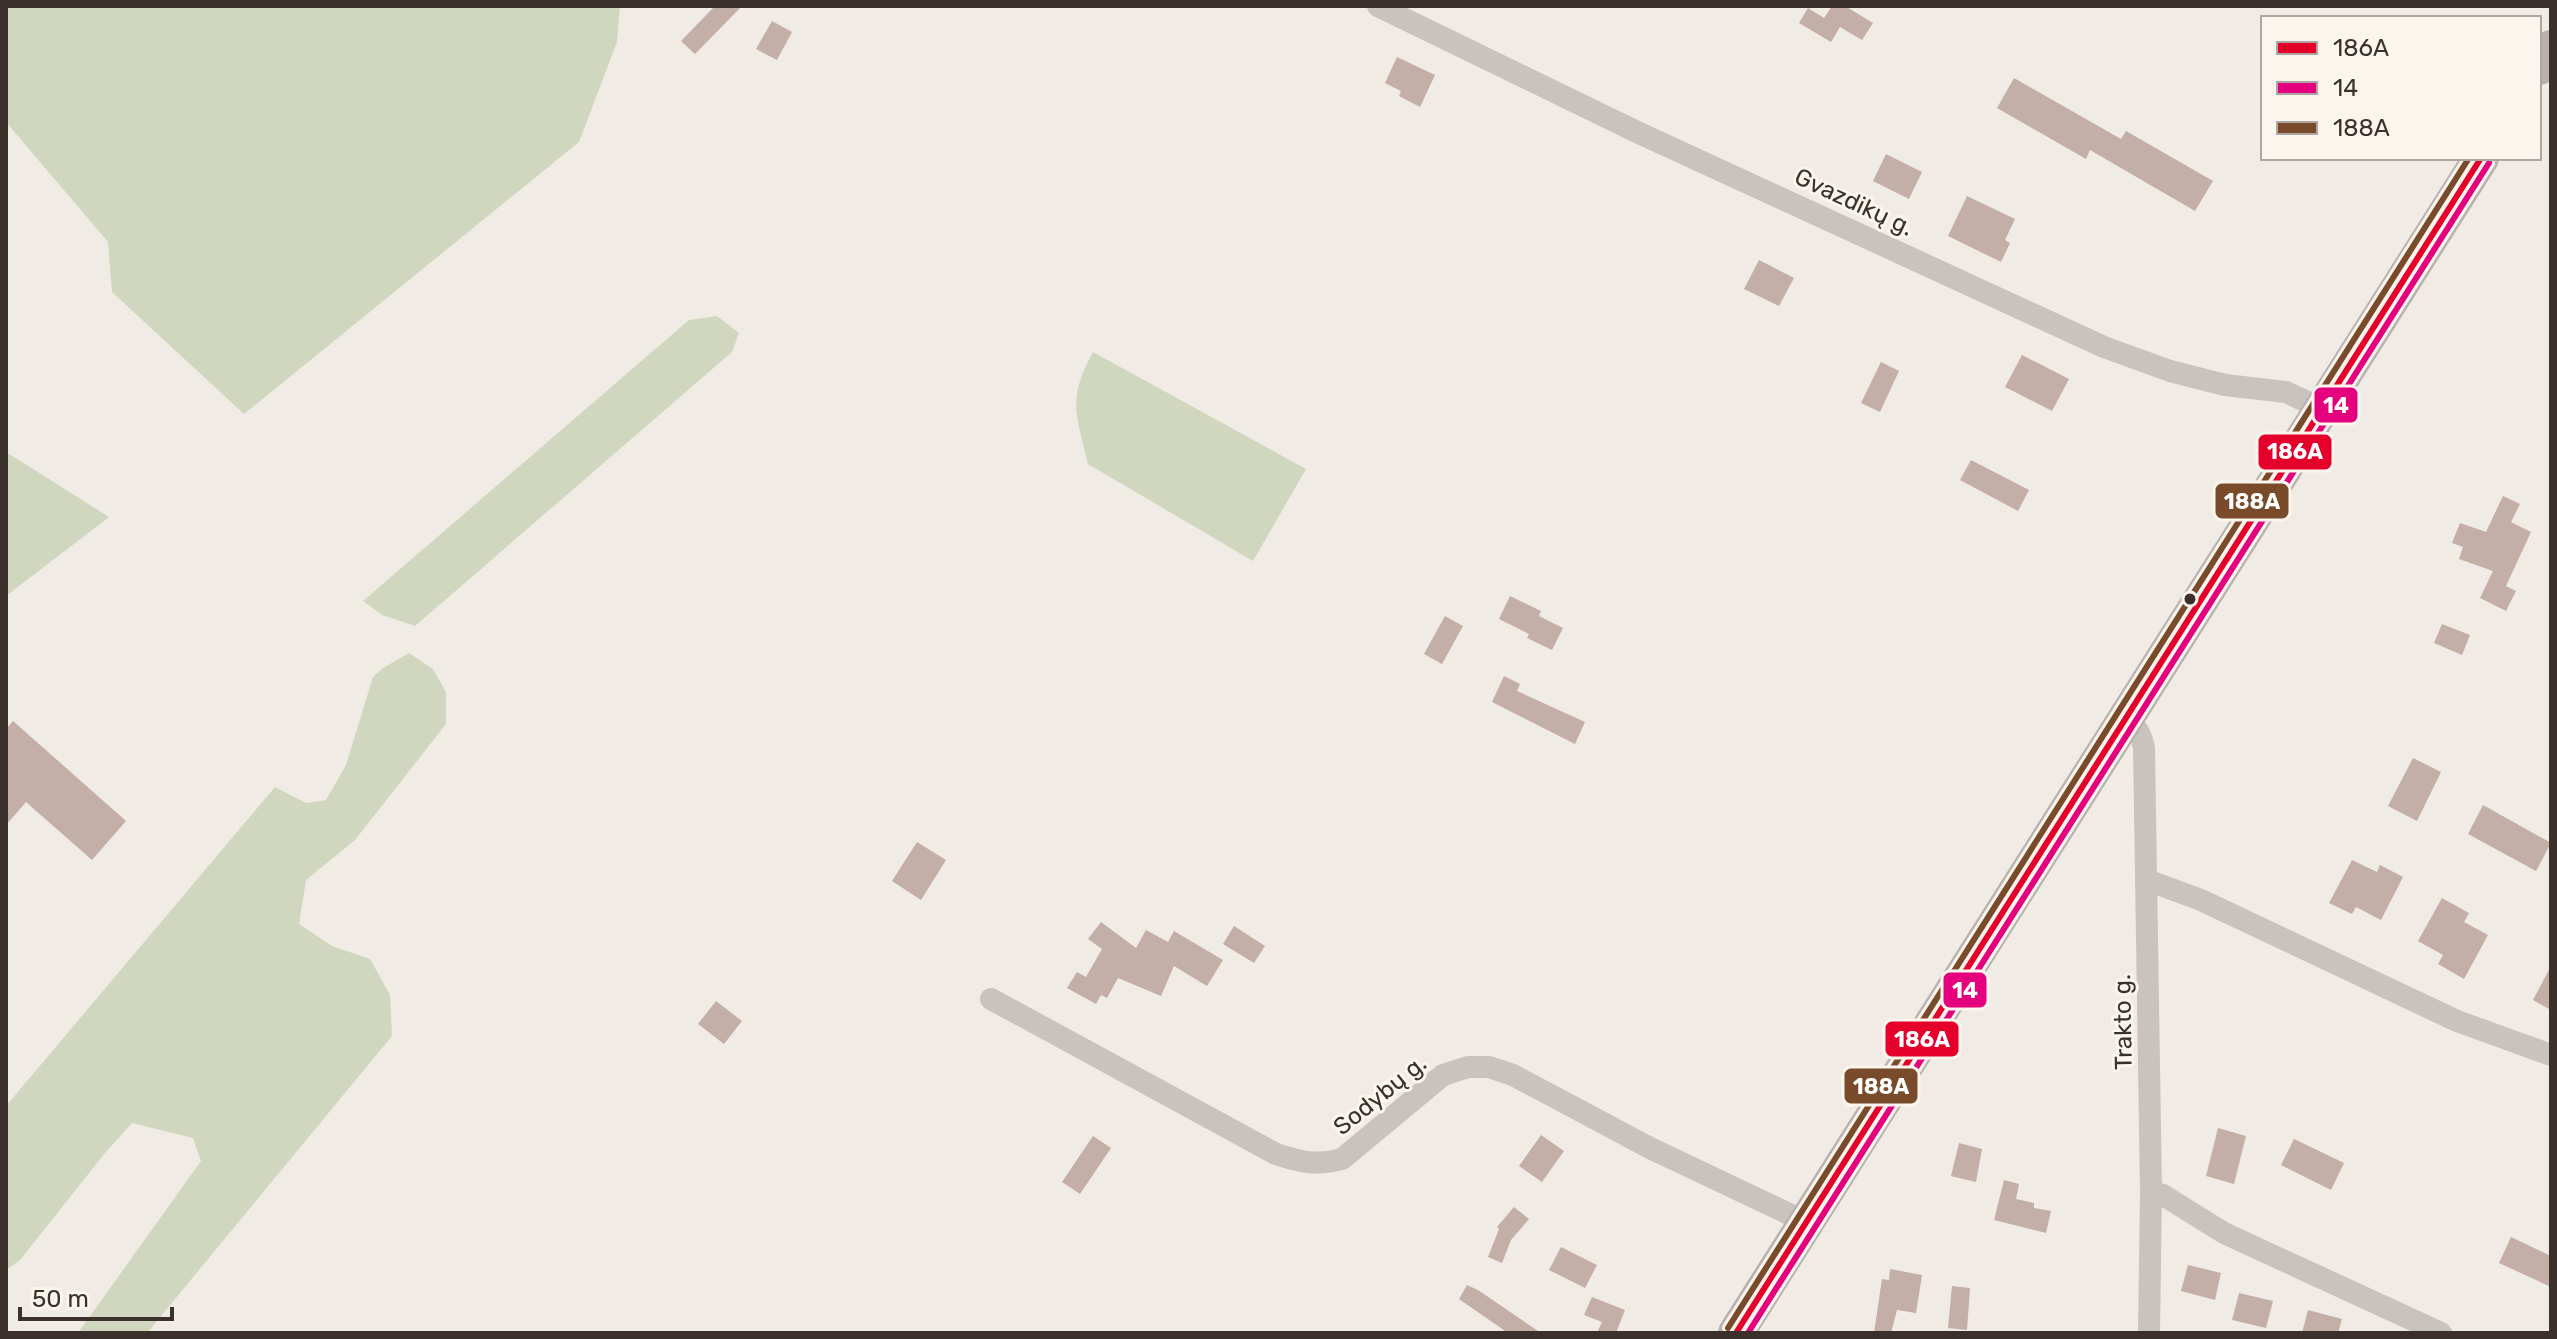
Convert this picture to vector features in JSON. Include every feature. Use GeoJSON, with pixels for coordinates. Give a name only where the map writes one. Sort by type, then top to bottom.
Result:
{"type":"FeatureCollection","features":[{"type":"Feature","properties":{"kind":"main road"},"geometry":{"type":"LineString","coordinates":[[1736,1333],[2480,160]]}},
{"type":"Feature","properties":{"kind":"street","name":"Gvazdikų g."},"geometry":{"type":"LineString","coordinates":[[1378,6],[1637,132],[2104,347],[2170,371],[2225,385],[2286,392],[2322,409]]}},
{"type":"Feature","properties":{"kind":"street","name":"Trakto g."},"geometry":{"type":"LineString","coordinates":[[2125,719],[2142,735],[2144,748],[2151,1192],[2149,1333]]}},
{"type":"Feature","properties":{"kind":"street"},"geometry":{"type":"LineString","coordinates":[[2147,880],[2201,900],[2457,1021],[2551,1055]]}},
{"type":"Feature","properties":{"kind":"street","name":"Sodybų g."},"geometry":{"type":"LineString","coordinates":[[991,999],[1276,1154],[1305,1163],[1325,1164],[1342,1159],[1443,1075],[1468,1067],[1489,1067],[1513,1075],[1650,1148],[1806,1222]]}},
{"type":"Feature","properties":{"kind":"street"},"geometry":{"type":"LineString","coordinates":[[2151,1192],[2163,1195],[2224,1233],[2441,1333]]}},
{"type":"Feature","properties":{"kind":"green space"},"geometry":{"type":"Polygon","coordinates":[[[6,6],[620,6],[617,42],[579,142],[244,414],[112,292],[108,242],[6,122],[6,6]]]}},
{"type":"Feature","properties":{"kind":"green space"},"geometry":{"type":"Polygon","coordinates":[[[717,316],[739,333],[732,352],[415,626],[382,615],[363,601],[689,320],[717,316]]]}},
{"type":"Feature","properties":{"kind":"green space"},"geometry":{"type":"Polygon","coordinates":[[[1093,352],[1306,469],[1253,561],[1088,464],[1076,407],[1080,383],[1093,352]]]}},
{"type":"Feature","properties":{"kind":"green space"},"geometry":{"type":"Polygon","coordinates":[[[6,452],[109,517],[6,596],[6,452]]]}},
{"type":"Feature","properties":{"kind":"green space"},"geometry":{"type":"Polygon","coordinates":[[[409,653],[433,669],[446,692],[446,724],[355,840],[306,880],[299,924],[332,946],[370,959],[390,995],[392,1036],[147,1333],[78,1333],[201,1161],[193,1138],[132,1123],[20,1260],[6,1270],[6,1106],[275,787],[306,803],[326,800],[346,765],[373,677],[409,653]]]}},
{"type":"Feature","properties":{"kind":"building"},"geometry":{"type":"Polygon","coordinates":[[[715,6],[742,6],[695,54],[681,41],[715,6]]]}},
{"type":"Feature","properties":{"kind":"building"},"geometry":{"type":"Polygon","coordinates":[[[1832,6],[1845,6],[1873,23],[1862,40],[1840,27],[1831,42],[1799,23],[1808,8],[1824,18],[1832,6]]]}},
{"type":"Feature","properties":{"kind":"building"},"geometry":{"type":"Polygon","coordinates":[[[772,21],[792,32],[777,60],[756,49],[772,21]]]}},
{"type":"Feature","properties":{"kind":"building"},"geometry":{"type":"Polygon","coordinates":[[[1397,57],[1435,75],[1420,107],[1399,96],[1401,91],[1385,83],[1397,57]]]}},
{"type":"Feature","properties":{"kind":"building"},"geometry":{"type":"Polygon","coordinates":[[[2014,78],[2121,139],[2126,131],[2213,181],[2195,211],[2090,150],[2086,159],[1997,108],[2014,78]]]}},
{"type":"Feature","properties":{"kind":"building"},"geometry":{"type":"Polygon","coordinates":[[[1886,154],[1922,172],[1909,199],[1873,181],[1886,154]]]}},
{"type":"Feature","properties":{"kind":"building"},"geometry":{"type":"Polygon","coordinates":[[[1967,196],[2015,219],[2005,240],[2010,243],[2001,262],[1948,236],[1967,196]]]}},
{"type":"Feature","properties":{"kind":"building"},"geometry":{"type":"Polygon","coordinates":[[[1759,260],[1794,278],[1779,306],[1744,289],[1759,260]]]}},
{"type":"Feature","properties":{"kind":"building"},"geometry":{"type":"Polygon","coordinates":[[[2022,355],[2069,379],[2052,411],[2005,387],[2022,355]]]}},
{"type":"Feature","properties":{"kind":"building"},"geometry":{"type":"Polygon","coordinates":[[[1881,362],[1899,371],[1880,412],[1861,403],[1881,362]]]}},
{"type":"Feature","properties":{"kind":"building"},"geometry":{"type":"Polygon","coordinates":[[[1971,460],[2029,490],[2018,511],[1960,480],[1971,460]]]}},
{"type":"Feature","properties":{"kind":"building"},"geometry":{"type":"Polygon","coordinates":[[[2503,496],[2520,504],[2511,522],[2531,532],[2506,586],[2516,591],[2506,611],[2480,598],[2493,571],[2459,559],[2463,547],[2452,543],[2460,523],[2486,532],[2503,496]]]}},
{"type":"Feature","properties":{"kind":"building"},"geometry":{"type":"Polygon","coordinates":[[[1510,596],[1541,611],[1539,616],[1563,628],[1552,650],[1499,619],[1510,596]]]}},
{"type":"Feature","properties":{"kind":"building"},"geometry":{"type":"Polygon","coordinates":[[[1445,616],[1463,626],[1442,664],[1424,654],[1445,616]]]}},
{"type":"Feature","properties":{"kind":"building"},"geometry":{"type":"Polygon","coordinates":[[[2442,624],[2470,635],[2462,655],[2434,643],[2442,624]]]}},
{"type":"Feature","properties":{"kind":"building"},"geometry":{"type":"Polygon","coordinates":[[[1504,676],[1520,684],[1517,691],[1585,722],[1575,744],[1492,702],[1504,676]]]}},
{"type":"Feature","properties":{"kind":"building"},"geometry":{"type":"Polygon","coordinates":[[[13,721],[126,821],[92,860],[26,802],[6,825],[6,729],[13,721]]]}},
{"type":"Feature","properties":{"kind":"building"},"geometry":{"type":"Polygon","coordinates":[[[2413,758],[2441,772],[2417,821],[2388,806],[2413,758]]]}},
{"type":"Feature","properties":{"kind":"building"},"geometry":{"type":"Polygon","coordinates":[[[2483,805],[2551,843],[2536,871],[2468,834],[2483,805]]]}},
{"type":"Feature","properties":{"kind":"building"},"geometry":{"type":"Polygon","coordinates":[[[917,842],[946,860],[921,900],[892,881],[917,842]]]}},
{"type":"Feature","properties":{"kind":"building"},"geometry":{"type":"Polygon","coordinates":[[[2352,860],[2377,872],[2380,865],[2403,877],[2381,920],[2356,907],[2352,914],[2329,903],[2352,860]]]}},
{"type":"Feature","properties":{"kind":"building"},"geometry":{"type":"Polygon","coordinates":[[[2442,898],[2469,913],[2464,922],[2488,935],[2464,979],[2438,964],[2443,955],[2418,941],[2442,898]]]}},
{"type":"Feature","properties":{"kind":"building"},"geometry":{"type":"Polygon","coordinates":[[[1101,922],[1136,948],[1146,930],[1168,942],[1174,931],[1223,960],[1207,986],[1174,966],[1161,996],[1118,978],[1107,998],[1101,995],[1096,1004],[1067,988],[1077,972],[1086,977],[1102,949],[1088,939],[1101,922]]]}},
{"type":"Feature","properties":{"kind":"building"},"geometry":{"type":"Polygon","coordinates":[[[1234,926],[1265,946],[1254,963],[1223,944],[1234,926]]]}},
{"type":"Feature","properties":{"kind":"building"},"geometry":{"type":"Polygon","coordinates":[[[2551,966],[2551,1010],[2533,1000],[2551,966]]]}},
{"type":"Feature","properties":{"kind":"building"},"geometry":{"type":"Polygon","coordinates":[[[716,1001],[742,1021],[724,1044],[698,1024],[716,1001]]]}},
{"type":"Feature","properties":{"kind":"building"},"geometry":{"type":"Polygon","coordinates":[[[2218,1128],[2246,1136],[2234,1184],[2206,1176],[2218,1128]]]}},
{"type":"Feature","properties":{"kind":"building"},"geometry":{"type":"Polygon","coordinates":[[[1541,1135],[1564,1151],[1542,1182],[1519,1166],[1541,1135]]]}},
{"type":"Feature","properties":{"kind":"building"},"geometry":{"type":"Polygon","coordinates":[[[1093,1136],[1111,1148],[1080,1194],[1062,1182],[1093,1136]]]}},
{"type":"Feature","properties":{"kind":"building"},"geometry":{"type":"Polygon","coordinates":[[[2294,1139],[2344,1163],[2331,1190],[2281,1165],[2294,1139]]]}},
{"type":"Feature","properties":{"kind":"building"},"geometry":{"type":"Polygon","coordinates":[[[1959,1143],[1982,1149],[1976,1182],[1951,1176],[1959,1143]]]}},
{"type":"Feature","properties":{"kind":"building"},"geometry":{"type":"Polygon","coordinates":[[[2004,1180],[2019,1184],[2016,1199],[2034,1203],[2034,1208],[2051,1211],[2046,1233],[1994,1220],[2004,1180]]]}},
{"type":"Feature","properties":{"kind":"building"},"geometry":{"type":"Polygon","coordinates":[[[1514,1207],[1529,1219],[1511,1240],[1502,1263],[1488,1257],[1499,1229],[1497,1227],[1514,1207]]]}},
{"type":"Feature","properties":{"kind":"building"},"geometry":{"type":"Polygon","coordinates":[[[2511,1237],[2551,1256],[2551,1287],[2499,1263],[2511,1237]]]}},
{"type":"Feature","properties":{"kind":"building"},"geometry":{"type":"Polygon","coordinates":[[[1561,1247],[1597,1265],[1585,1288],[1549,1270],[1561,1247]]]}},
{"type":"Feature","properties":{"kind":"building"},"geometry":{"type":"Polygon","coordinates":[[[2188,1265],[2221,1273],[2215,1300],[2181,1291],[2188,1265]]]}},
{"type":"Feature","properties":{"kind":"building"},"geometry":{"type":"Polygon","coordinates":[[[1890,1269],[1922,1275],[1916,1313],[1897,1310],[1891,1333],[1874,1333],[1882,1279],[1889,1280],[1890,1269]]]}},
{"type":"Feature","properties":{"kind":"building"},"geometry":{"type":"Polygon","coordinates":[[[1467,1285],[1541,1333],[1508,1333],[1459,1299],[1467,1285]]]}},
{"type":"Feature","properties":{"kind":"building"},"geometry":{"type":"Polygon","coordinates":[[[1952,1286],[1970,1288],[1967,1330],[1948,1328],[1952,1286]]]}},
{"type":"Feature","properties":{"kind":"building"},"geometry":{"type":"Polygon","coordinates":[[[2239,1293],[2273,1301],[2266,1328],[2232,1320],[2239,1293]]]}},
{"type":"Feature","properties":{"kind":"building"},"geometry":{"type":"Polygon","coordinates":[[[1592,1297],[1625,1310],[1616,1333],[1597,1333],[1602,1322],[1584,1315],[1592,1297]]]}},
{"type":"Feature","properties":{"kind":"building"},"geometry":{"type":"Polygon","coordinates":[[[2308,1310],[2342,1319],[2338,1333],[2302,1333],[2308,1310]]]}},
{"type":"Feature","properties":{"kind":"transit line","name":"188A"},"geometry":{"type":"LineString","coordinates":[[1728,1328],[2468,160]]}},
{"type":"Feature","properties":{"kind":"transit line","name":"186A"},"geometry":{"type":"LineString","coordinates":[[1736,1333],[2480,160]]}},
{"type":"Feature","properties":{"kind":"transit line","name":"14"},"geometry":{"type":"LineString","coordinates":[[1748,1333],[2489,163]]}}]}
